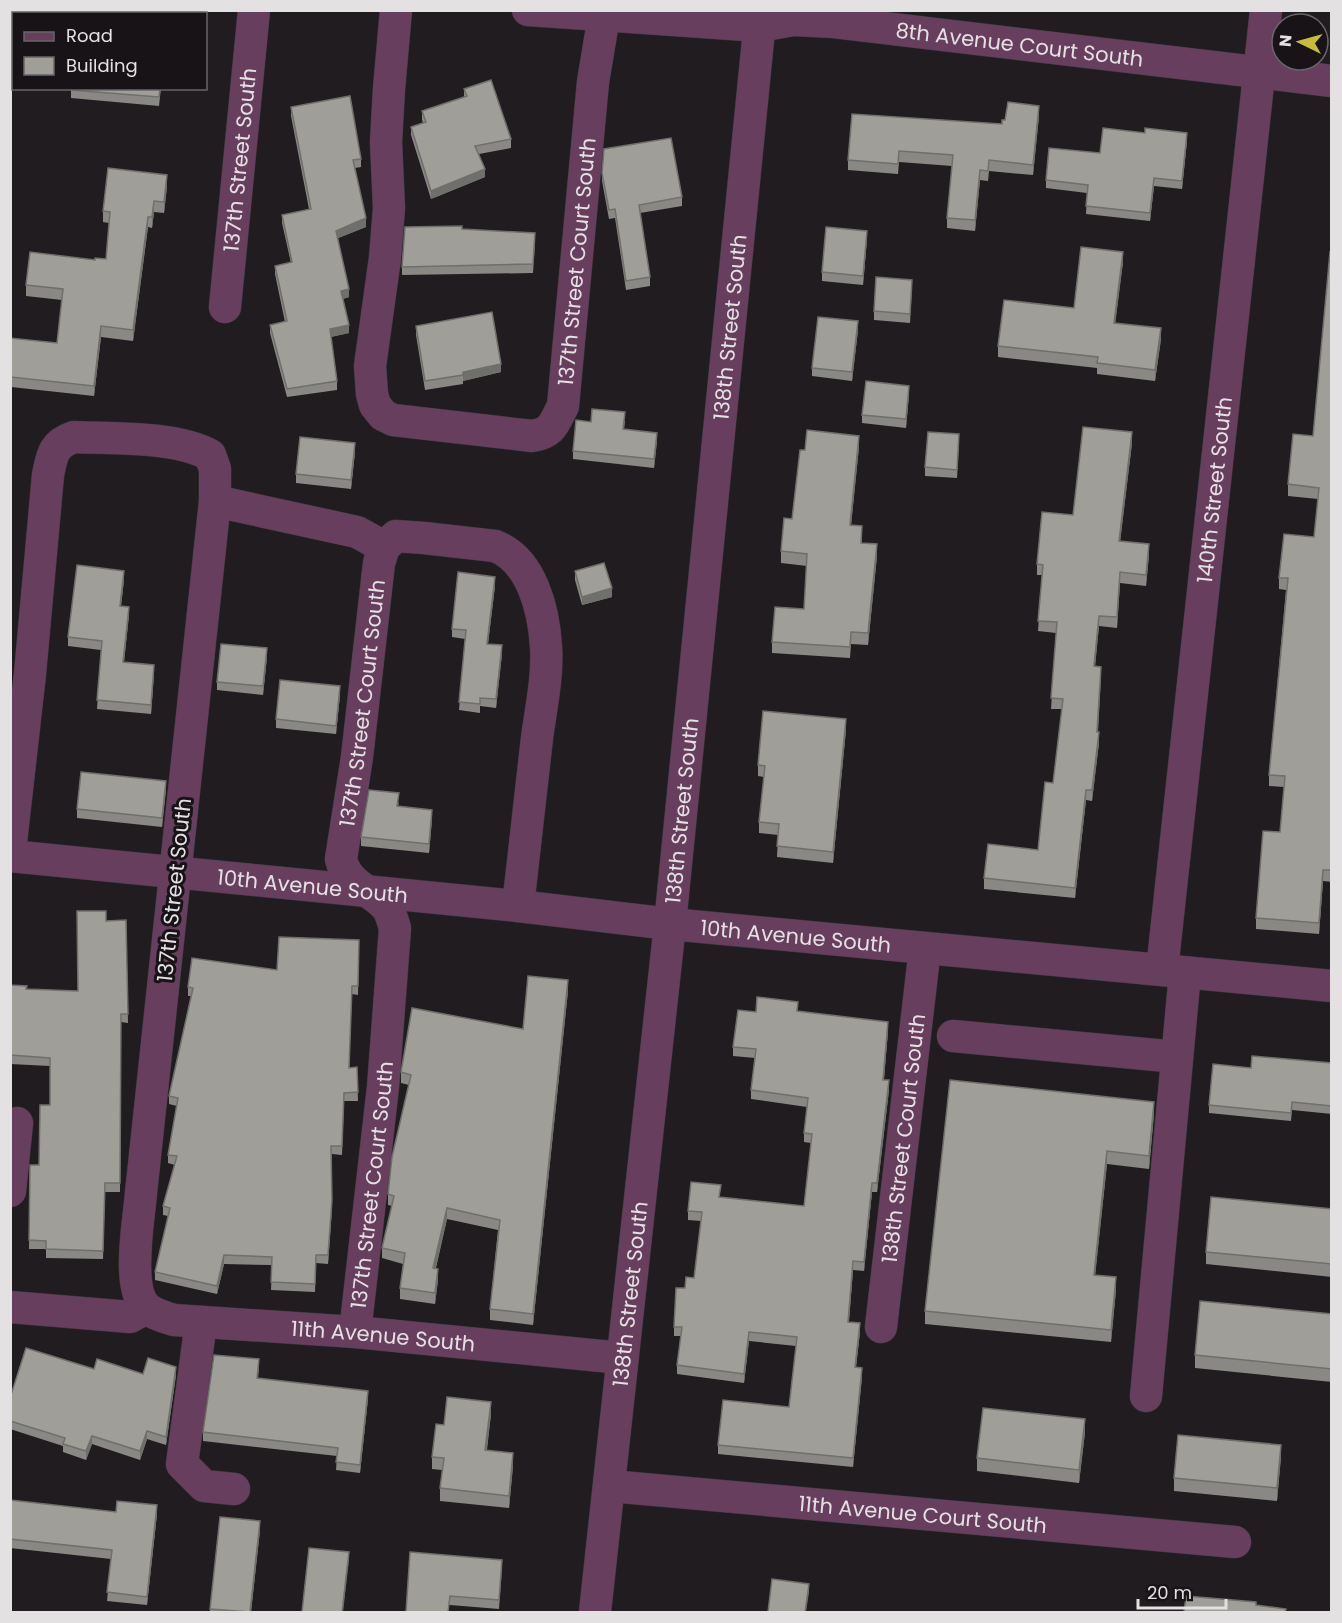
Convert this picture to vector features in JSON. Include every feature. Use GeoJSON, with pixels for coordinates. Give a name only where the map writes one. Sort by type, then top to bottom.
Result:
{"type":"FeatureCollection","features":[{"type":"Feature","properties":{"kind":"street","name":"137th Street South"},"geometry":{"type":"LineString","coordinates":[[225,307],[254,10]]}},
{"type":"Feature","properties":{"kind":"street","name":"137th Street Court South"},"geometry":{"type":"LineString","coordinates":[[396,10],[388,89],[386,142],[389,208],[385,258],[370,366],[372,394],[383,415],[393,420],[532,436],[550,430],[563,406],[593,82],[604,16]]}},
{"type":"Feature","properties":{"kind":"street","name":"8th Avenue Court South"},"geometry":{"type":"LineString","coordinates":[[528,10],[604,16],[760,18],[834,22],[1332,81]]}},
{"type":"Feature","properties":{"kind":"street","name":"140th Street South"},"geometry":{"type":"LineString","coordinates":[[1146,1396],[1178,1057],[1174,971],[1266,10]]}},
{"type":"Feature","properties":{"kind":"street","name":"138th Street South"},"geometry":{"type":"LineString","coordinates":[[595,1612],[670,924],[760,18]]}},
{"type":"Feature","properties":{"kind":"street","name":"137th Street South"},"geometry":{"type":"LineString","coordinates":[[10,854],[30,674],[48,475],[53,454],[61,441],[74,437],[174,443],[198,448],[210,455],[215,469],[215,501],[135,1263],[135,1283],[139,1297],[146,1308]]}},
{"type":"Feature","properties":{"kind":"street"},"geometry":{"type":"LineString","coordinates":[[215,501],[357,532],[384,547],[396,536],[424,537],[495,546],[514,556],[537,597],[546,649],[518,906]]}},
{"type":"Feature","properties":{"kind":"street","name":"137th Street Court South"},"geometry":{"type":"LineString","coordinates":[[355,1332],[383,1087],[395,928],[388,909],[349,876],[343,868],[342,860],[357,757],[379,563],[384,547]]}},
{"type":"Feature","properties":{"kind":"street","name":"10th Avenue South"},"geometry":{"type":"LineString","coordinates":[[10,854],[518,906],[670,924],[1332,986]]}},
{"type":"Feature","properties":{"kind":"street","name":"138th Street Court South"},"geometry":{"type":"LineString","coordinates":[[881,1328],[925,948]]}},
{"type":"Feature","properties":{"kind":"street"},"geometry":{"type":"LineString","coordinates":[[954,1036],[1178,1057]]}},
{"type":"Feature","properties":{"kind":"street"},"geometry":{"type":"LineString","coordinates":[[10,1191],[17,1123]]}},
{"type":"Feature","properties":{"kind":"street"},"geometry":{"type":"LineString","coordinates":[[10,1307],[130,1317],[146,1308]]}},
{"type":"Feature","properties":{"kind":"street","name":"11th Avenue South"},"geometry":{"type":"LineString","coordinates":[[146,1308],[174,1320],[355,1332],[622,1358]]}},
{"type":"Feature","properties":{"kind":"street"},"geometry":{"type":"LineString","coordinates":[[201,1322],[182,1464],[204,1485],[234,1489]]}},
{"type":"Feature","properties":{"kind":"street","name":"11th Avenue Court South"},"geometry":{"type":"LineString","coordinates":[[610,1486],[1234,1542]]}},
{"type":"Feature","properties":{"kind":"building"},"geometry":{"type":"Polygon","coordinates":[[[491,80],[511,139],[475,146],[485,169],[431,191],[411,127],[426,122],[422,111],[467,96],[464,89],[491,80]]]}},
{"type":"Feature","properties":{"kind":"building"},"geometry":{"type":"Polygon","coordinates":[[[71,90],[160,90],[159,97],[71,90]]]}},
{"type":"Feature","properties":{"kind":"building"},"geometry":{"type":"Polygon","coordinates":[[[350,96],[361,159],[353,160],[366,218],[336,231],[349,289],[341,291],[349,325],[330,329],[337,381],[287,389],[270,325],[287,321],[275,266],[292,262],[282,215],[311,209],[291,107],[350,96]]]}},
{"type":"Feature","properties":{"kind":"building"},"geometry":{"type":"Polygon","coordinates":[[[1008,102],[1039,106],[1033,165],[989,160],[988,171],[980,170],[975,220],[947,218],[953,155],[899,151],[898,164],[848,160],[852,114],[1002,124],[1002,120],[1005,120],[1008,102]]]}},
{"type":"Feature","properties":{"kind":"building"},"geometry":{"type":"Polygon","coordinates":[[[1103,128],[1145,133],[1145,128],[1187,133],[1182,181],[1154,178],[1150,213],[1086,206],[1088,185],[1046,180],[1049,148],[1100,153],[1103,128]]]}},
{"type":"Feature","properties":{"kind":"building"},"geometry":{"type":"Polygon","coordinates":[[[671,138],[682,197],[639,205],[650,277],[626,281],[615,209],[609,210],[602,173],[604,149],[671,138]]]}},
{"type":"Feature","properties":{"kind":"building"},"geometry":{"type":"Polygon","coordinates":[[[108,168],[167,175],[164,202],[154,201],[152,217],[148,217],[133,330],[101,326],[94,386],[11,377],[10,386],[10,338],[57,343],[63,289],[26,285],[30,252],[95,260],[95,258],[106,259],[110,212],[103,211],[108,168]]]}},
{"type":"Feature","properties":{"kind":"building"},"geometry":{"type":"Polygon","coordinates":[[[462,226],[462,229],[535,233],[533,264],[402,267],[405,227],[462,226]]]}},
{"type":"Feature","properties":{"kind":"building"},"geometry":{"type":"Polygon","coordinates":[[[826,227],[867,231],[863,276],[822,272],[826,227]]]}},
{"type":"Feature","properties":{"kind":"building"},"geometry":{"type":"Polygon","coordinates":[[[1081,247],[1123,252],[1114,323],[1161,328],[1155,370],[1097,363],[1098,357],[998,346],[1004,300],[1074,308],[1081,247]]]}},
{"type":"Feature","properties":{"kind":"building"},"geometry":{"type":"Polygon","coordinates":[[[1330,252],[1332,253],[1332,870],[1323,870],[1319,923],[1256,918],[1263,831],[1280,832],[1285,776],[1269,775],[1288,578],[1279,578],[1284,534],[1314,537],[1319,488],[1288,484],[1293,434],[1313,436],[1330,252]]]}},
{"type":"Feature","properties":{"kind":"building"},"geometry":{"type":"Polygon","coordinates":[[[876,277],[912,280],[910,314],[874,311],[876,277]]]}},
{"type":"Feature","properties":{"kind":"building"},"geometry":{"type":"Polygon","coordinates":[[[492,312],[501,364],[463,372],[463,375],[425,381],[416,326],[492,312]]]}},
{"type":"Feature","properties":{"kind":"building"},"geometry":{"type":"Polygon","coordinates":[[[818,317],[858,321],[852,372],[812,368],[818,317]]]}},
{"type":"Feature","properties":{"kind":"building"},"geometry":{"type":"Polygon","coordinates":[[[866,381],[909,386],[906,419],[862,415],[866,381]]]}},
{"type":"Feature","properties":{"kind":"building"},"geometry":{"type":"Polygon","coordinates":[[[592,409],[625,412],[623,429],[657,433],[654,459],[573,451],[576,420],[591,422],[592,409]]]}},
{"type":"Feature","properties":{"kind":"building"},"geometry":{"type":"Polygon","coordinates":[[[1083,427],[1132,432],[1119,541],[1149,544],[1146,575],[1120,572],[1117,617],[1099,616],[1094,666],[1101,667],[1097,732],[1099,732],[1092,790],[1086,790],[1075,888],[984,878],[988,844],[1038,850],[1045,782],[1053,783],[1063,699],[1051,698],[1057,622],[1038,621],[1043,565],[1037,564],[1042,512],[1073,515],[1083,427]]]}},
{"type":"Feature","properties":{"kind":"building"},"geometry":{"type":"Polygon","coordinates":[[[807,430],[859,436],[850,525],[862,526],[861,543],[877,544],[868,633],[851,632],[850,647],[772,642],[775,607],[804,609],[807,554],[781,551],[784,518],[792,519],[800,450],[805,450],[807,430]]]}},
{"type":"Feature","properties":{"kind":"building"},"geometry":{"type":"Polygon","coordinates":[[[928,432],[959,434],[957,470],[925,467],[928,432]]]}},
{"type":"Feature","properties":{"kind":"building"},"geometry":{"type":"Polygon","coordinates":[[[300,437],[355,443],[351,480],[296,474],[300,437]]]}},
{"type":"Feature","properties":{"kind":"building"},"geometry":{"type":"Polygon","coordinates":[[[604,563],[612,588],[582,597],[575,571],[604,563]]]}},
{"type":"Feature","properties":{"kind":"building"},"geometry":{"type":"Polygon","coordinates":[[[77,565],[124,571],[120,606],[129,607],[123,662],[154,665],[151,705],[97,700],[102,641],[68,637],[77,565]]]}},
{"type":"Feature","properties":{"kind":"building"},"geometry":{"type":"Polygon","coordinates":[[[458,572],[495,577],[487,644],[502,645],[496,699],[480,698],[480,704],[459,702],[466,630],[452,629],[458,572]]]}},
{"type":"Feature","properties":{"kind":"building"},"geometry":{"type":"Polygon","coordinates":[[[221,644],[267,648],[263,686],[217,682],[221,644]]]}},
{"type":"Feature","properties":{"kind":"building"},"geometry":{"type":"Polygon","coordinates":[[[280,680],[340,686],[336,726],[276,719],[280,680]]]}},
{"type":"Feature","properties":{"kind":"building"},"geometry":{"type":"Polygon","coordinates":[[[763,711],[846,719],[833,852],[777,846],[779,824],[759,822],[765,766],[758,765],[763,711]]]}},
{"type":"Feature","properties":{"kind":"building"},"geometry":{"type":"Polygon","coordinates":[[[81,772],[166,781],[162,818],[77,809],[81,772]]]}},
{"type":"Feature","properties":{"kind":"building"},"geometry":{"type":"Polygon","coordinates":[[[369,790],[399,793],[397,806],[432,810],[429,844],[361,837],[369,790]]]}},
{"type":"Feature","properties":{"kind":"building"},"geometry":{"type":"Polygon","coordinates":[[[77,911],[106,911],[106,921],[126,920],[128,1014],[121,1014],[120,1183],[105,1183],[103,1251],[46,1249],[46,1241],[29,1240],[30,1165],[39,1165],[40,1105],[50,1105],[50,1058],[10,1055],[10,985],[27,986],[26,989],[78,991],[77,911]]]}},
{"type":"Feature","properties":{"kind":"building"},"geometry":{"type":"Polygon","coordinates":[[[279,937],[359,940],[358,986],[352,986],[349,1068],[357,1067],[358,1092],[344,1093],[342,1146],[331,1146],[332,1200],[328,1255],[316,1255],[315,1284],[271,1282],[272,1257],[224,1255],[217,1286],[155,1272],[170,1208],[163,1206],[177,1156],[168,1155],[178,1098],[169,1096],[193,988],[188,987],[192,958],[277,970],[279,937]]]}},
{"type":"Feature","properties":{"kind":"building"},"geometry":{"type":"Polygon","coordinates":[[[528,976],[568,980],[533,1314],[490,1309],[500,1220],[447,1208],[433,1268],[438,1269],[435,1293],[400,1288],[405,1253],[382,1248],[394,1196],[388,1194],[392,1157],[411,1075],[401,1072],[412,1008],[523,1029],[528,976]]]}},
{"type":"Feature","properties":{"kind":"building"},"geometry":{"type":"Polygon","coordinates":[[[757,997],[798,1002],[797,1011],[888,1022],[883,1080],[889,1080],[877,1183],[872,1183],[864,1262],[853,1261],[848,1322],[860,1323],[855,1367],[862,1368],[853,1458],[718,1445],[723,1400],[789,1407],[797,1337],[749,1332],[744,1374],[677,1365],[682,1327],[674,1327],[676,1288],[685,1288],[686,1277],[694,1278],[702,1212],[688,1211],[691,1182],[721,1185],[719,1197],[804,1206],[812,1134],[804,1133],[808,1098],[751,1090],[756,1049],[733,1047],[738,1010],[756,1012],[757,997]]]}},
{"type":"Feature","properties":{"kind":"building"},"geometry":{"type":"Polygon","coordinates":[[[1252,1056],[1332,1063],[1332,1106],[1292,1102],[1291,1113],[1209,1105],[1213,1064],[1251,1068],[1252,1056]]]}},
{"type":"Feature","properties":{"kind":"building"},"geometry":{"type":"Polygon","coordinates":[[[950,1080],[1154,1102],[1149,1156],[1107,1151],[1094,1275],[1116,1277],[1111,1330],[925,1311],[950,1080]]]}},
{"type":"Feature","properties":{"kind":"building"},"geometry":{"type":"Polygon","coordinates":[[[1211,1197],[1332,1209],[1332,1264],[1206,1252],[1211,1197]]]}},
{"type":"Feature","properties":{"kind":"building"},"geometry":{"type":"Polygon","coordinates":[[[1200,1301],[1332,1314],[1332,1369],[1195,1355],[1200,1301]]]}},
{"type":"Feature","properties":{"kind":"building"},"geometry":{"type":"Polygon","coordinates":[[[26,1348],[94,1369],[97,1359],[143,1374],[148,1358],[176,1367],[166,1437],[147,1431],[140,1451],[92,1436],[86,1451],[63,1444],[65,1438],[10,1421],[10,1398],[26,1348]]]}},
{"type":"Feature","properties":{"kind":"building"},"geometry":{"type":"Polygon","coordinates":[[[214,1355],[259,1359],[257,1378],[368,1391],[360,1465],[336,1462],[338,1448],[203,1432],[214,1355]]]}},
{"type":"Feature","properties":{"kind":"building"},"geometry":{"type":"Polygon","coordinates":[[[447,1397],[491,1402],[485,1450],[513,1453],[509,1496],[440,1488],[444,1458],[432,1457],[436,1424],[444,1425],[447,1397]]]}},
{"type":"Feature","properties":{"kind":"building"},"geometry":{"type":"Polygon","coordinates":[[[983,1408],[1085,1419],[1079,1470],[977,1458],[983,1408]]]}},
{"type":"Feature","properties":{"kind":"building"},"geometry":{"type":"Polygon","coordinates":[[[1178,1435],[1281,1445],[1277,1488],[1174,1478],[1178,1435]]]}},
{"type":"Feature","properties":{"kind":"building"},"geometry":{"type":"Polygon","coordinates":[[[10,1500],[116,1512],[117,1501],[157,1505],[147,1597],[107,1592],[112,1550],[10,1539],[10,1500]]]}},
{"type":"Feature","properties":{"kind":"building"},"geometry":{"type":"Polygon","coordinates":[[[220,1517],[260,1521],[250,1612],[210,1609],[220,1517]]]}},
{"type":"Feature","properties":{"kind":"building"},"geometry":{"type":"Polygon","coordinates":[[[309,1548],[349,1552],[342,1612],[302,1612],[309,1548]]]}},
{"type":"Feature","properties":{"kind":"building"},"geometry":{"type":"Polygon","coordinates":[[[410,1552],[502,1560],[499,1600],[450,1596],[448,1612],[406,1612],[410,1552]]]}},
{"type":"Feature","properties":{"kind":"building"},"geometry":{"type":"Polygon","coordinates":[[[772,1579],[809,1584],[805,1612],[768,1612],[772,1579]]]}},
{"type":"Feature","properties":{"kind":"building"},"geometry":{"type":"Polygon","coordinates":[[[1186,1596],[1256,1602],[1256,1605],[1286,1609],[1285,1612],[1184,1612],[1186,1596]]]}}]}
